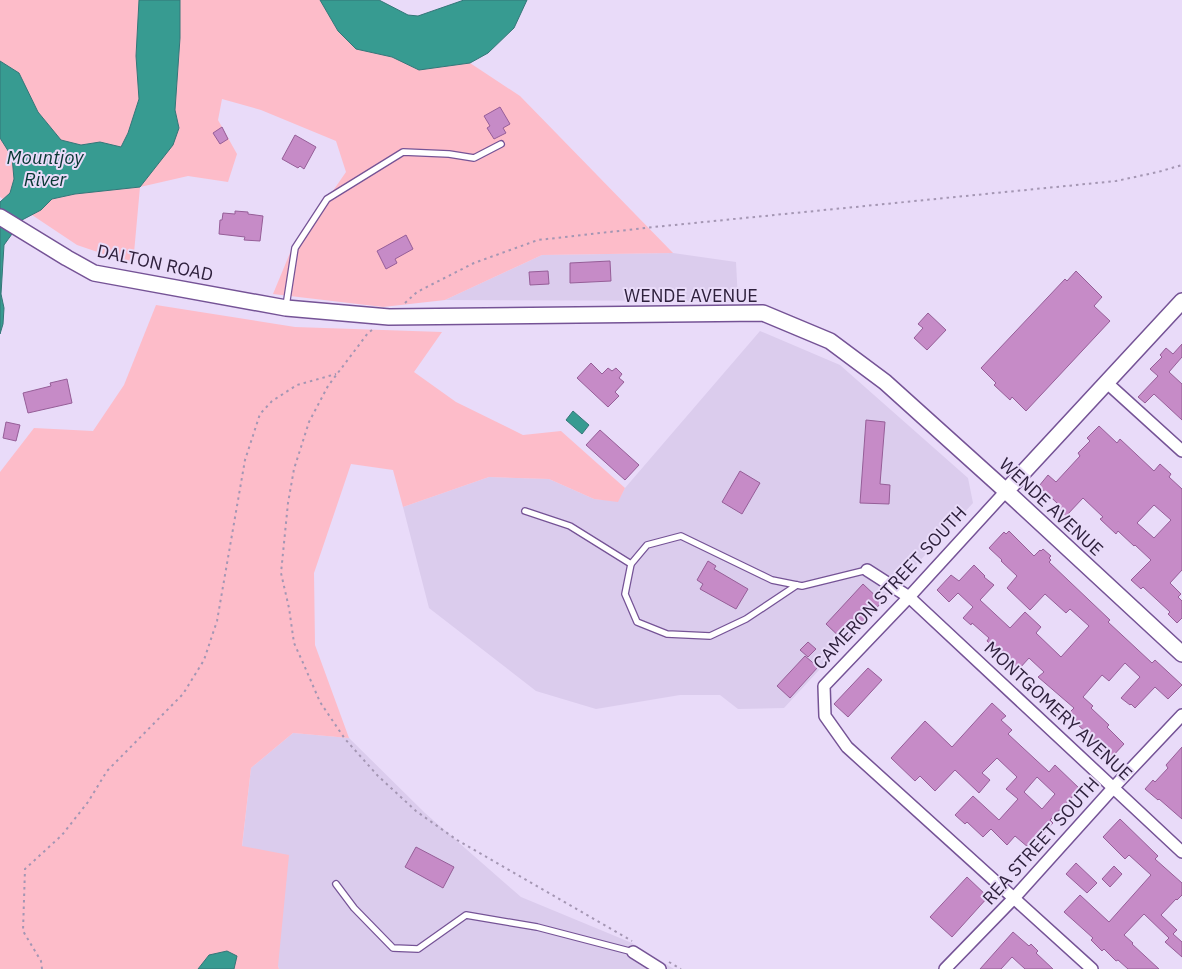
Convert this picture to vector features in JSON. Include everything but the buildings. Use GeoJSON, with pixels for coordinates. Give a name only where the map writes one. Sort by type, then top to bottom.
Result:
{"type":"FeatureCollection","features":[{"type":"Feature","properties":{"kind":"street","name":"DALTON ROAD"},"geometry":{"type":"LineString","coordinates":[[0,217],[94,273],[286,308]]}},
{"type":"Feature","properties":{"kind":"street","name":"CAMERON STREET SOUTH"},"geometry":{"type":"LineString","coordinates":[[1092,969],[847,747],[825,716],[824,686],[909,597],[1182,301]]}},
{"type":"Feature","properties":{"kind":"street","name":"WENDE AVENUE"},"geometry":{"type":"LineString","coordinates":[[286,308],[389,317],[763,313],[830,341],[885,382],[1182,654]]}},
{"type":"Feature","properties":{"kind":"street"},"geometry":{"type":"LineString","coordinates":[[1106,382],[1182,451]]}},
{"type":"Feature","properties":{"kind":"street","name":"MONTGOMERY AVENUE"},"geometry":{"type":"LineString","coordinates":[[867,570],[909,597],[1182,852]]}},
{"type":"Feature","properties":{"kind":"street","name":"REA STREET SOUTH"},"geometry":{"type":"LineString","coordinates":[[945,969],[1014,898],[1182,715]]}},
{"type":"Feature","properties":{"kind":"street"},"geometry":{"type":"LineString","coordinates":[[636,948],[662,964]]}},
{"type":"Feature","properties":{"kind":"lane"},"geometry":{"type":"LineString","coordinates":[[286,308],[295,248],[327,199],[403,152],[449,154],[474,158],[501,144]]}},
{"type":"Feature","properties":{"kind":"lane"},"geometry":{"type":"LineString","coordinates":[[525,511],[570,526],[631,564]]}},
{"type":"Feature","properties":{"kind":"lane"},"geometry":{"type":"LineString","coordinates":[[797,585],[746,619],[710,636],[667,634],[637,622],[625,594],[631,564],[647,545],[680,536],[772,580],[797,585],[802,586],[867,570]]}},
{"type":"Feature","properties":{"kind":"lane"},"geometry":{"type":"LineString","coordinates":[[336,884],[354,908],[393,948],[418,949],[466,915],[537,927],[636,948]]}},
{"type":"Feature","properties":{"kind":"path"},"geometry":{"type":"LineString","coordinates":[[636,948],[457,840],[416,811],[378,776],[345,739],[320,702],[294,643],[289,608],[280,573],[288,502],[294,469],[310,422],[328,386],[337,373],[368,334],[417,292],[474,264],[538,240],[654,226],[1116,180],[1158,172],[1182,165]]}},
{"type":"Feature","properties":{"kind":"path"},"geometry":{"type":"LineString","coordinates":[[42,969],[41,961],[23,931],[24,869],[62,835],[88,802],[107,771],[183,694],[204,660],[217,620],[245,460],[260,414],[272,401],[297,386],[337,373]]}},
{"type":"Feature","properties":{"kind":"path"},"geometry":{"type":"LineString","coordinates":[[662,964],[681,969]]}},
{"type":"Feature","properties":{"kind":"shaded area"},"geometry":{"type":"Polygon","coordinates":[[[0,0],[139,0],[136,56],[139,99],[128,133],[121,147],[100,142],[81,145],[61,140],[38,112],[19,73],[0,61],[0,0]]]}},
{"type":"Feature","properties":{"kind":"shaded area"},"geometry":{"type":"Polygon","coordinates":[[[180,0],[320,0],[338,31],[356,49],[392,57],[419,70],[470,63],[520,96],[673,253],[542,255],[445,300],[383,307],[273,294],[290,253],[346,172],[336,141],[261,110],[222,99],[218,120],[237,154],[228,182],[188,176],[140,187],[179,128],[175,110],[180,38],[180,0]]]}},
{"type":"Feature","properties":{"kind":"shaded area"},"geometry":{"type":"Polygon","coordinates":[[[0,138],[12,157],[14,179],[10,193],[3,199],[0,197],[0,138]]]}},
{"type":"Feature","properties":{"kind":"shaded area"},"geometry":{"type":"Polygon","coordinates":[[[140,187],[133,264],[77,245],[32,215],[52,199],[75,194],[140,187]]]}},
{"type":"Feature","properties":{"kind":"shaded area"},"geometry":{"type":"Polygon","coordinates":[[[673,253],[736,262],[738,301],[445,300],[542,255],[673,253]]]}},
{"type":"Feature","properties":{"kind":"shaded area"},"geometry":{"type":"Polygon","coordinates":[[[156,305],[295,327],[442,332],[414,372],[456,402],[523,435],[561,431],[625,488],[618,502],[594,499],[549,479],[489,477],[403,507],[393,470],[351,464],[314,573],[315,645],[349,738],[293,733],[251,768],[242,846],[289,855],[279,969],[0,969],[0,472],[34,428],[93,431],[124,385],[156,305]]]}},
{"type":"Feature","properties":{"kind":"shaded area"},"geometry":{"type":"Polygon","coordinates":[[[760,331],[840,365],[968,478],[973,503],[784,708],[738,709],[720,695],[680,695],[596,709],[536,691],[429,608],[403,507],[489,477],[549,479],[594,499],[618,501],[625,488],[760,331]]]}},
{"type":"Feature","properties":{"kind":"shaded area"},"geometry":{"type":"Polygon","coordinates":[[[293,733],[349,738],[425,813],[521,897],[632,943],[674,969],[279,969],[242,847],[251,768],[293,733]]]}},
{"type":"Feature","properties":{"kind":"water","name":"Mountjoy River"},"geometry":{"type":"Polygon","coordinates":[[[139,0],[180,0],[180,38],[175,110],[179,128],[173,145],[140,187],[75,194],[52,199],[41,210],[22,220],[4,245],[1,294],[4,308],[0,334],[0,202],[10,193],[14,179],[12,157],[0,138],[0,61],[19,73],[38,112],[61,140],[81,145],[100,142],[121,147],[128,133],[139,99],[136,56],[139,0]]]}},
{"type":"Feature","properties":{"kind":"water"},"geometry":{"type":"Polygon","coordinates":[[[320,0],[379,0],[408,15],[418,16],[464,0],[527,0],[514,28],[488,53],[470,63],[419,70],[392,57],[356,49],[338,31],[320,0]]]}},
{"type":"Feature","properties":{"kind":"water"},"geometry":{"type":"Polygon","coordinates":[[[573,411],[589,425],[582,434],[566,420],[573,411]]]}},
{"type":"Feature","properties":{"kind":"water"},"geometry":{"type":"Polygon","coordinates":[[[227,951],[237,956],[234,969],[198,969],[209,955],[227,951]]]}}]}
